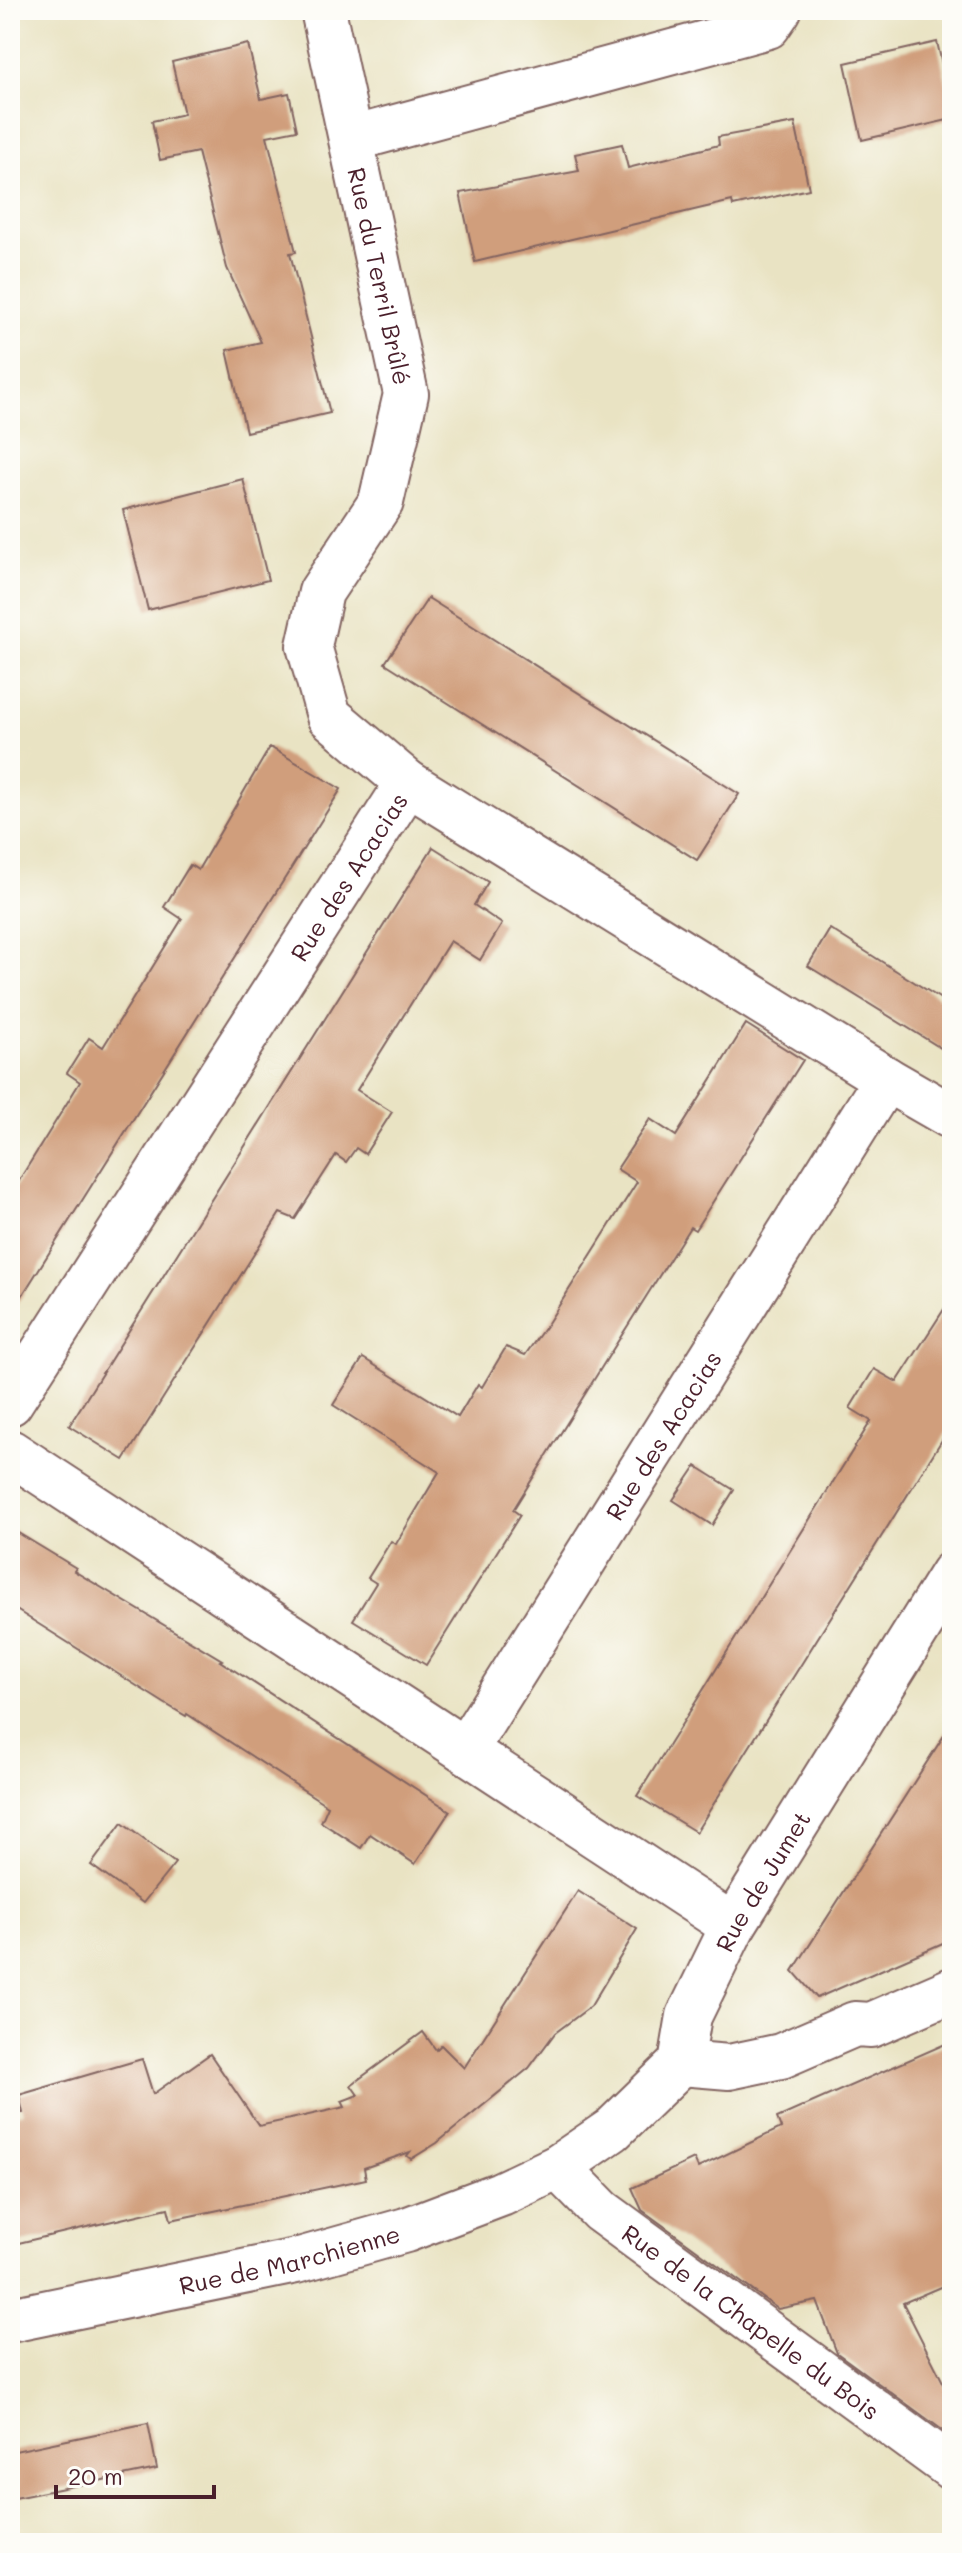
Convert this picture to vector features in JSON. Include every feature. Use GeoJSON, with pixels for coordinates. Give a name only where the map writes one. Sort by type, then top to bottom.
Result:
{"type":"FeatureCollection","features":[{"type":"Feature","properties":{"kind":"street","name":"Rue du Terril Brûlé"},"geometry":{"type":"LineString","coordinates":[[323,10],[406,394],[381,502],[321,592],[309,646],[329,716],[408,783]]}},
{"type":"Feature","properties":{"kind":"street","name":"Rue du Terril Brûlé"},"geometry":{"type":"LineString","coordinates":[[352,139],[768,26],[779,10]]}},
{"type":"Feature","properties":{"kind":"street","name":"Rue des Acacias"},"geometry":{"type":"LineString","coordinates":[[10,1403],[408,783],[952,1117]]}},
{"type":"Feature","properties":{"kind":"street","name":"Rue des Acacias"},"geometry":{"type":"LineString","coordinates":[[465,1750],[886,1079]]}},
{"type":"Feature","properties":{"kind":"street"},"geometry":{"type":"LineString","coordinates":[[10,1452],[733,1926]]}},
{"type":"Feature","properties":{"kind":"street","name":"Rue de Jumet"},"geometry":{"type":"LineString","coordinates":[[681,2063],[689,2016],[733,1926],[952,1574]]}},
{"type":"Feature","properties":{"kind":"street"},"geometry":{"type":"LineString","coordinates":[[558,2167],[612,2130],[681,2063],[729,2067],[781,2056],[855,2024],[871,2025],[952,1990]]}},
{"type":"Feature","properties":{"kind":"street","name":"Rue de Marchienne"},"geometry":{"type":"LineString","coordinates":[[10,2320],[348,2248],[446,2216],[558,2167]]}},
{"type":"Feature","properties":{"kind":"street","name":"Rue de la Chapelle du Bois"},"geometry":{"type":"LineString","coordinates":[[558,2167],[601,2211],[952,2468]]}},
{"type":"Feature","properties":{"kind":"building"},"geometry":{"type":"Polygon","coordinates":[[[937,42],[952,119],[862,140],[845,63],[937,42]]]}},
{"type":"Feature","properties":{"kind":"building"},"geometry":{"type":"Polygon","coordinates":[[[248,44],[261,99],[289,93],[297,130],[267,136],[296,252],[290,253],[330,413],[246,432],[227,350],[261,342],[227,268],[198,152],[160,160],[152,121],[184,114],[172,62],[248,44]]]}},
{"type":"Feature","properties":{"kind":"building"},"geometry":{"type":"Polygon","coordinates":[[[795,123],[809,189],[733,206],[732,201],[475,262],[460,193],[579,171],[575,154],[622,144],[628,168],[719,145],[718,137],[795,123]]]}},
{"type":"Feature","properties":{"kind":"building"},"geometry":{"type":"Polygon","coordinates":[[[243,479],[268,580],[148,610],[123,510],[243,479]]]}},
{"type":"Feature","properties":{"kind":"building"},"geometry":{"type":"Polygon","coordinates":[[[428,598],[739,794],[697,860],[385,663],[428,598]]]}},
{"type":"Feature","properties":{"kind":"building"},"geometry":{"type":"Polygon","coordinates":[[[270,747],[341,789],[10,1315],[10,1195],[80,1082],[67,1073],[89,1038],[103,1047],[182,919],[164,907],[190,865],[198,870],[270,747]]]}},
{"type":"Feature","properties":{"kind":"building"},"geometry":{"type":"Polygon","coordinates":[[[433,847],[488,882],[474,905],[502,924],[480,960],[450,941],[357,1090],[392,1112],[365,1154],[356,1148],[346,1162],[336,1155],[295,1219],[280,1213],[124,1460],[69,1426],[433,847]]]}},
{"type":"Feature","properties":{"kind":"building"},"geometry":{"type":"Polygon","coordinates":[[[830,929],[952,1006],[952,1055],[808,966],[830,929]]]}},
{"type":"Feature","properties":{"kind":"building"},"geometry":{"type":"Polygon","coordinates":[[[746,1024],[803,1060],[695,1230],[690,1227],[608,1357],[513,1510],[520,1515],[426,1665],[353,1620],[376,1583],[368,1578],[391,1541],[396,1544],[439,1472],[333,1405],[363,1358],[458,1417],[478,1384],[482,1387],[506,1347],[525,1355],[548,1323],[637,1182],[617,1169],[650,1119],[676,1136],[746,1024]]]}},
{"type":"Feature","properties":{"kind":"building"},"geometry":{"type":"Polygon","coordinates":[[[952,1297],[952,1424],[696,1832],[637,1796],[871,1421],[850,1408],[874,1369],[897,1382],[952,1297]]]}},
{"type":"Feature","properties":{"kind":"building"},"geometry":{"type":"Polygon","coordinates":[[[696,1466],[734,1490],[712,1525],[673,1500],[696,1466]]]}},
{"type":"Feature","properties":{"kind":"building"},"geometry":{"type":"Polygon","coordinates":[[[10,1528],[76,1568],[74,1571],[222,1660],[450,1811],[415,1864],[370,1834],[361,1848],[321,1822],[328,1806],[187,1714],[164,1703],[10,1606],[10,1528]]]}},
{"type":"Feature","properties":{"kind":"building"},"geometry":{"type":"Polygon","coordinates":[[[952,1723],[952,1939],[817,1998],[793,1971],[952,1723]]]}},
{"type":"Feature","properties":{"kind":"building"},"geometry":{"type":"Polygon","coordinates":[[[122,1823],[175,1863],[143,1903],[91,1865],[122,1823]]]}},
{"type":"Feature","properties":{"kind":"building"},"geometry":{"type":"Polygon","coordinates":[[[578,1891],[637,1929],[591,2006],[555,2033],[529,2068],[437,2143],[411,2159],[407,2156],[410,2152],[364,2168],[366,2179],[171,2220],[168,2208],[10,2245],[10,2115],[23,2113],[19,2095],[142,2059],[153,2094],[210,2054],[259,2126],[345,2107],[342,2101],[358,2095],[351,2085],[423,2032],[436,2050],[441,2045],[464,2068],[578,1891]]]}},
{"type":"Feature","properties":{"kind":"building"},"geometry":{"type":"Polygon","coordinates":[[[952,2041],[952,2282],[903,2303],[952,2400],[952,2437],[837,2353],[817,2301],[778,2309],[642,2210],[632,2188],[694,2159],[698,2168],[781,2128],[777,2118],[952,2041]]]}},
{"type":"Feature","properties":{"kind":"building"},"geometry":{"type":"Polygon","coordinates":[[[148,2423],[157,2469],[10,2499],[10,2452],[148,2423]]]}}]}
